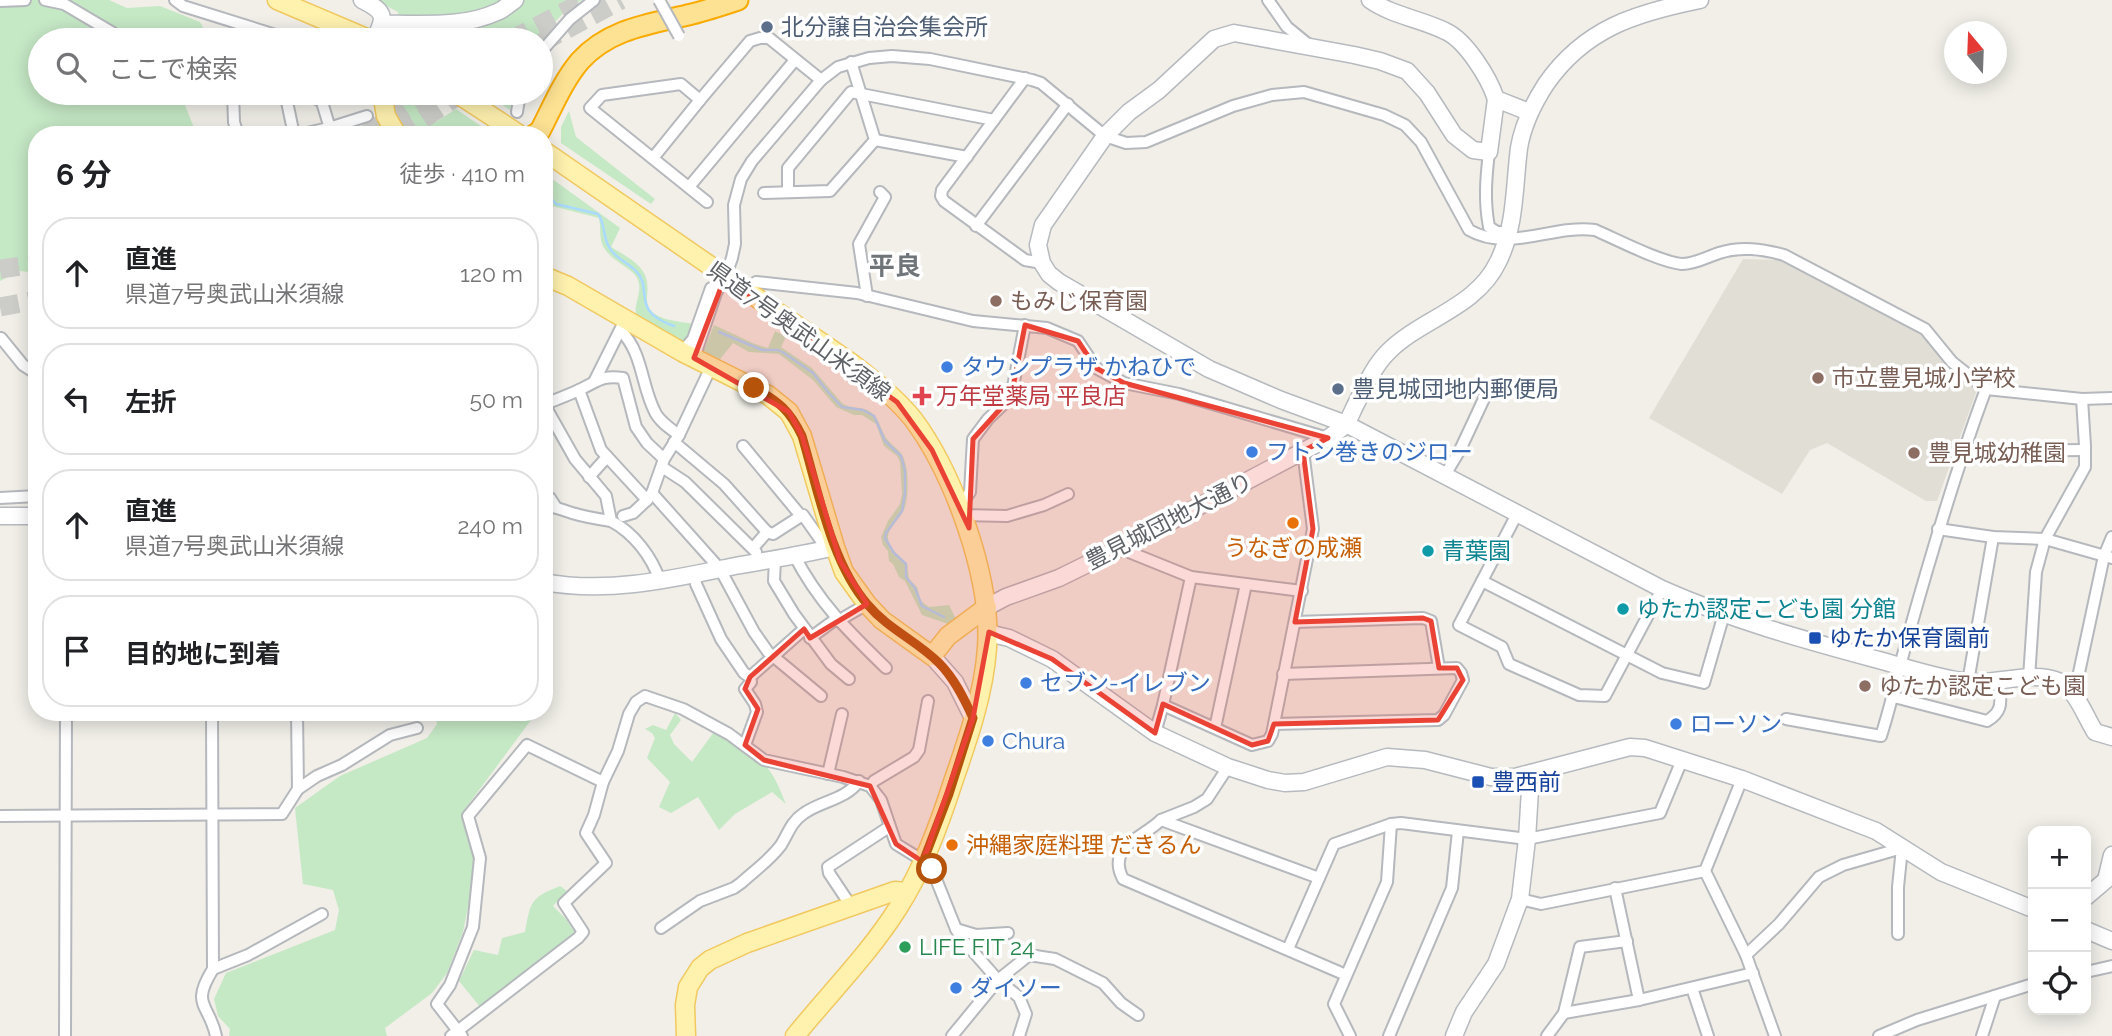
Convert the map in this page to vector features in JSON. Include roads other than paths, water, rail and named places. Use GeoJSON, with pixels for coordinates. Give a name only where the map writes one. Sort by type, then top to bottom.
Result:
{"type":"FeatureCollection","features":[{"type":"Feature","properties":{"kind":"highway"},"geometry":{"type":"LineString","coordinates":[[553,86],[590,41],[617,24],[694,0]]}},
{"type":"Feature","properties":{"kind":"highway"},"geometry":{"type":"LineString","coordinates":[[543,126],[572,73],[602,42],[626,30],[738,0]]}},
{"type":"Feature","properties":{"kind":"highway"},"geometry":{"type":"LineString","coordinates":[[530,126],[542,105]]}},
{"type":"Feature","properties":{"kind":"main road"},"geometry":{"type":"LineString","coordinates":[[277,0],[344,28]]}},
{"type":"Feature","properties":{"kind":"main road"},"geometry":{"type":"LineString","coordinates":[[384,105],[392,126]]}},
{"type":"Feature","properties":{"kind":"main road"},"geometry":{"type":"LineString","coordinates":[[474,105],[506,126]]}},
{"type":"Feature","properties":{"kind":"main road","name":"県道7号奥武山米須線"},"geometry":{"type":"LineString","coordinates":[[553,158],[718,283],[854,365],[897,402],[913,419],[932,450],[959,509],[978,568],[987,607],[985,668],[973,718],[949,794],[923,862],[898,907],[876,938],[794,1036]]}},
{"type":"Feature","properties":{"kind":"main road"},"geometry":{"type":"LineString","coordinates":[[553,280],[568,286],[623,326],[768,395],[789,412],[802,436],[831,548],[844,572],[882,620],[932,656],[948,636],[987,607]]}},
{"type":"Feature","properties":{"kind":"main road"},"geometry":{"type":"LineString","coordinates":[[686,1036],[685,996],[693,977],[710,960],[747,943],[851,906],[895,891],[906,892]]}},
{"type":"Feature","properties":{"kind":"street"},"geometry":{"type":"LineString","coordinates":[[0,1],[25,0]]}},
{"type":"Feature","properties":{"kind":"street"},"geometry":{"type":"LineString","coordinates":[[45,0],[64,4],[105,28]]}},
{"type":"Feature","properties":{"kind":"street"},"geometry":{"type":"LineString","coordinates":[[175,0],[183,6],[253,28]]}},
{"type":"Feature","properties":{"kind":"street"},"geometry":{"type":"LineString","coordinates":[[362,0],[377,8],[382,15],[383,23],[380,28]]}},
{"type":"Feature","properties":{"kind":"street"},"geometry":{"type":"LineString","coordinates":[[383,23],[455,22],[480,18],[498,12],[515,0]]}},
{"type":"Feature","properties":{"kind":"street"},"geometry":{"type":"LineString","coordinates":[[553,38],[570,19],[594,0]]}},
{"type":"Feature","properties":{"kind":"street"},"geometry":{"type":"LineString","coordinates":[[659,0],[679,36]]}},
{"type":"Feature","properties":{"kind":"street"},"geometry":{"type":"LineString","coordinates":[[1268,0],[1287,27],[1314,49]]}},
{"type":"Feature","properties":{"kind":"street"},"geometry":{"type":"LineString","coordinates":[[1346,424],[1373,372],[1402,338],[1471,298],[1497,265],[1505,236],[1520,144],[1529,112],[1553,74],[1566,59],[1596,34],[1633,17],[1700,0]]}},
{"type":"Feature","properties":{"kind":"street"},"geometry":{"type":"LineString","coordinates":[[1382,3],[1458,39],[1490,82],[1496,99],[1485,206],[1489,227],[1505,236]]}},
{"type":"Feature","properties":{"kind":"street"},"geometry":{"type":"LineString","coordinates":[[1489,152],[1473,150],[1454,135],[1427,93],[1407,71],[1380,61],[1234,33],[1214,39],[1105,136],[1043,225],[1038,245],[1042,263],[1049,274],[1059,282],[1192,360],[1281,400],[1346,424],[1662,589],[1782,634],[1928,674],[1968,682],[2046,677],[2061,682],[2074,696],[2095,732],[2112,737]]}},
{"type":"Feature","properties":{"kind":"street"},"geometry":{"type":"LineString","coordinates":[[653,158],[750,41],[769,38],[821,80]]}},
{"type":"Feature","properties":{"kind":"street"},"geometry":{"type":"LineString","coordinates":[[688,355],[693,338],[732,258],[735,244],[734,205],[741,179],[752,161],[821,80],[838,67],[869,58],[892,56],[930,59],[1041,83],[1105,136],[1126,143],[1146,142],[1233,106],[1272,95],[1304,92],[1384,115],[1405,125],[1421,142],[1469,230],[1480,237],[1495,240],[1505,236],[1534,237],[1573,229],[1595,230],[1665,260],[1683,264],[1732,250],[1769,251],[1784,256],[1925,329],[1952,362],[1986,389],[2082,399],[2112,398]]}},
{"type":"Feature","properties":{"kind":"street"},"geometry":{"type":"LineString","coordinates":[[689,187],[795,60]]}},
{"type":"Feature","properties":{"kind":"street"},"geometry":{"type":"LineString","coordinates":[[851,62],[875,140]]}},
{"type":"Feature","properties":{"kind":"street"},"geometry":{"type":"LineString","coordinates":[[1025,78],[942,190],[942,196],[944,201],[976,226],[1025,260],[1042,263]]}},
{"type":"Feature","properties":{"kind":"street"},"geometry":{"type":"LineString","coordinates":[[700,100],[681,85],[601,94],[590,108],[707,202]]}},
{"type":"Feature","properties":{"kind":"street"},"geometry":{"type":"LineString","coordinates":[[788,192],[788,168],[851,92],[994,120]]}},
{"type":"Feature","properties":{"kind":"street"},"geometry":{"type":"LineString","coordinates":[[1496,99],[1529,112]]}},
{"type":"Feature","properties":{"kind":"street"},"geometry":{"type":"LineString","coordinates":[[976,226],[1068,104]]}},
{"type":"Feature","properties":{"kind":"street"},"geometry":{"type":"LineString","coordinates":[[233,105],[235,126]]}},
{"type":"Feature","properties":{"kind":"street"},"geometry":{"type":"LineString","coordinates":[[289,105],[294,126]]}},
{"type":"Feature","properties":{"kind":"street"},"geometry":{"type":"LineString","coordinates":[[323,105],[329,126]]}},
{"type":"Feature","properties":{"kind":"street"},"geometry":{"type":"LineString","coordinates":[[517,112],[518,105]]}},
{"type":"Feature","properties":{"kind":"street"},"geometry":{"type":"LineString","coordinates":[[343,126],[367,116]]}},
{"type":"Feature","properties":{"kind":"street"},"geometry":{"type":"LineString","coordinates":[[875,140],[967,157]]}},
{"type":"Feature","properties":{"kind":"street"},"geometry":{"type":"LineString","coordinates":[[764,193],[830,191],[875,140]]}},
{"type":"Feature","properties":{"kind":"street"},"geometry":{"type":"LineString","coordinates":[[867,296],[859,244],[885,197],[880,192]]}},
{"type":"Feature","properties":{"kind":"street"},"geometry":{"type":"LineString","coordinates":[[756,282],[867,296],[973,321],[1025,325],[1060,332],[1078,341],[1096,368],[1124,383],[1179,394],[1328,438]]}},
{"type":"Feature","properties":{"kind":"street"},"geometry":{"type":"LineString","coordinates":[[688,355],[718,283]]}},
{"type":"Feature","properties":{"kind":"street"},"geometry":{"type":"LineString","coordinates":[[1025,325],[1010,397],[973,439],[970,492],[959,509],[1007,516],[1044,505],[1068,494]]}},
{"type":"Feature","properties":{"kind":"street"},"geometry":{"type":"LineString","coordinates":[[595,380],[623,326]]}},
{"type":"Feature","properties":{"kind":"street"},"geometry":{"type":"LineString","coordinates":[[623,326],[637,355],[655,414],[676,438],[724,484],[767,532],[773,534],[801,516]]}},
{"type":"Feature","properties":{"kind":"street"},"geometry":{"type":"LineString","coordinates":[[1,338],[28,368]]}},
{"type":"Feature","properties":{"kind":"street"},"geometry":{"type":"LineString","coordinates":[[623,516],[633,513],[649,497],[711,367]]}},
{"type":"Feature","properties":{"kind":"street"},"geometry":{"type":"LineString","coordinates":[[553,400],[595,380],[623,378],[636,427],[647,443],[663,463],[762,556],[774,581],[807,633],[831,664],[849,679]]}},
{"type":"Feature","properties":{"kind":"street"},"geometry":{"type":"LineString","coordinates":[[1445,475],[1460,450],[1489,388]]}},
{"type":"Feature","properties":{"kind":"street"},"geometry":{"type":"LineString","coordinates":[[1786,719],[1881,736],[1938,529],[1986,389]]}},
{"type":"Feature","properties":{"kind":"street"},"geometry":{"type":"LineString","coordinates":[[579,390],[601,450],[720,569],[754,632],[774,657],[821,696]]}},
{"type":"Feature","properties":{"kind":"street"},"geometry":{"type":"LineString","coordinates":[[2029,678],[2036,572],[2045,539],[2085,467],[2082,399]]}},
{"type":"Feature","properties":{"kind":"street"},"geometry":{"type":"LineString","coordinates":[[553,420],[575,458],[606,496],[611,521]]}},
{"type":"Feature","properties":{"kind":"street","name":"豊見城団地大通り"},"geometry":{"type":"LineString","coordinates":[[987,607],[1006,597],[1059,578],[1124,546],[1328,438],[1346,424]]}},
{"type":"Feature","properties":{"kind":"street"},"geometry":{"type":"LineString","coordinates":[[553,583],[583,587],[631,585],[695,575],[762,556],[794,555],[831,548],[743,446]]}},
{"type":"Feature","properties":{"kind":"street"},"geometry":{"type":"LineString","coordinates":[[1963,451],[2085,450]]}},
{"type":"Feature","properties":{"kind":"street"},"geometry":{"type":"LineString","coordinates":[[1163,705],[1252,745],[1268,741],[1274,724],[1313,529],[1303,451]]}},
{"type":"Feature","properties":{"kind":"street"},"geometry":{"type":"LineString","coordinates":[[589,477],[607,457]]}},
{"type":"Feature","properties":{"kind":"street"},"geometry":{"type":"LineString","coordinates":[[0,498],[28,496]]}},
{"type":"Feature","properties":{"kind":"street"},"geometry":{"type":"LineString","coordinates":[[553,507],[592,519],[611,521],[620,526],[649,556],[660,581]]}},
{"type":"Feature","properties":{"kind":"street"},"geometry":{"type":"LineString","coordinates":[[1517,514],[1459,625],[1502,647],[1509,664],[1579,695],[1605,696],[1662,589]]}},
{"type":"Feature","properties":{"kind":"street"},"geometry":{"type":"LineString","coordinates":[[0,516],[28,516]]}},
{"type":"Feature","properties":{"kind":"street"},"geometry":{"type":"LineString","coordinates":[[1938,529],[1993,537],[2045,539],[2108,557]]}},
{"type":"Feature","properties":{"kind":"street"},"geometry":{"type":"LineString","coordinates":[[762,556],[767,532]]}},
{"type":"Feature","properties":{"kind":"street"},"geometry":{"type":"LineString","coordinates":[[1968,682],[1993,537]]}},
{"type":"Feature","properties":{"kind":"street"},"geometry":{"type":"LineString","coordinates":[[2074,696],[2112,537]]}},
{"type":"Feature","properties":{"kind":"street"},"geometry":{"type":"LineString","coordinates":[[1124,546],[1129,552],[1191,578],[1302,591]]}},
{"type":"Feature","properties":{"kind":"street"},"geometry":{"type":"LineString","coordinates":[[794,555],[807,581],[837,620],[886,668]]}},
{"type":"Feature","properties":{"kind":"street"},"geometry":{"type":"LineString","coordinates":[[695,575],[701,596],[721,639],[744,673],[750,677]]}},
{"type":"Feature","properties":{"kind":"street"},"geometry":{"type":"LineString","coordinates":[[1155,733],[1191,578]]}},
{"type":"Feature","properties":{"kind":"street"},"geometry":{"type":"LineString","coordinates":[[1482,581],[1662,673],[1704,683],[1724,614]]}},
{"type":"Feature","properties":{"kind":"street"},"geometry":{"type":"LineString","coordinates":[[1215,728],[1246,584]]}},
{"type":"Feature","properties":{"kind":"street"},"geometry":{"type":"LineString","coordinates":[[750,677],[807,633],[867,604]]}},
{"type":"Feature","properties":{"kind":"street"},"geometry":{"type":"LineString","coordinates":[[1295,622],[1423,618],[1430,621],[1439,668]]}},
{"type":"Feature","properties":{"kind":"street"},"geometry":{"type":"LineString","coordinates":[[988,633],[1009,638],[1052,659],[1155,733],[1228,767],[1268,780],[1304,782],[1387,757],[1425,760],[1491,777],[1515,777],[1630,747],[1645,748],[1742,779],[1875,831],[1941,872],[2028,907]]}},
{"type":"Feature","properties":{"kind":"street"},"geometry":{"type":"LineString","coordinates":[[932,656],[955,682],[973,718]]}},
{"type":"Feature","properties":{"kind":"street"},"geometry":{"type":"LineString","coordinates":[[1274,724],[1438,720],[1444,715],[1463,680],[1457,668],[1283,674]]}},
{"type":"Feature","properties":{"kind":"street"},"geometry":{"type":"LineString","coordinates":[[745,745],[757,712],[745,690],[751,682],[750,677]]}},
{"type":"Feature","properties":{"kind":"street"},"geometry":{"type":"LineString","coordinates":[[1894,696],[1987,720],[1997,715],[2000,707],[1999,681]]}},
{"type":"Feature","properties":{"kind":"street"},"geometry":{"type":"LineString","coordinates":[[603,782],[527,746],[468,816],[480,858],[473,927],[450,985],[437,1003],[457,1034],[578,939],[583,932],[564,903],[606,863],[586,833],[603,782],[618,751],[629,714],[636,702],[645,696],[683,709],[729,734],[764,760],[859,781],[870,786],[881,800],[896,844],[930,865],[956,929],[998,979],[1019,997],[1026,1014],[1019,1036]]}},
{"type":"Feature","properties":{"kind":"street"},"geometry":{"type":"LineString","coordinates":[[870,786],[914,757],[919,750],[928,701]]}},
{"type":"Feature","properties":{"kind":"street"},"geometry":{"type":"LineString","coordinates":[[828,774],[842,714]]}},
{"type":"Feature","properties":{"kind":"street"},"geometry":{"type":"LineString","coordinates":[[65,1036],[66,721]]}},
{"type":"Feature","properties":{"kind":"street"},"geometry":{"type":"LineString","coordinates":[[212,721],[213,970]]}},
{"type":"Feature","properties":{"kind":"street"},"geometry":{"type":"LineString","coordinates":[[297,721],[298,789]]}},
{"type":"Feature","properties":{"kind":"street"},"geometry":{"type":"LineString","coordinates":[[0,816],[282,814],[298,789],[317,776],[342,765],[390,735],[417,728]]}},
{"type":"Feature","properties":{"kind":"street"},"geometry":{"type":"LineString","coordinates":[[1288,949],[1335,844],[1401,823],[1527,839],[1660,813],[1682,760]]}},
{"type":"Feature","properties":{"kind":"street"},"geometry":{"type":"LineString","coordinates":[[1228,767],[1207,799],[1161,820],[1123,849],[1118,865],[1123,879],[1346,975]]}},
{"type":"Feature","properties":{"kind":"street"},"geometry":{"type":"LineString","coordinates":[[1454,1036],[1464,1012],[1496,964],[1520,899],[1531,774]]}},
{"type":"Feature","properties":{"kind":"street"},"geometry":{"type":"LineString","coordinates":[[1742,779],[1705,871],[1746,955],[1775,1036]]}},
{"type":"Feature","properties":{"kind":"street"},"geometry":{"type":"LineString","coordinates":[[661,928],[700,901],[741,883],[779,847],[791,826],[802,815],[837,799],[854,788],[859,781]]}},
{"type":"Feature","properties":{"kind":"street"},"geometry":{"type":"LineString","coordinates":[[1161,820],[1319,878]]}},
{"type":"Feature","properties":{"kind":"street"},"geometry":{"type":"LineString","coordinates":[[1349,1036],[1334,1004],[1387,882],[1391,824]]}},
{"type":"Feature","properties":{"kind":"street"},"geometry":{"type":"LineString","coordinates":[[851,906],[829,873],[828,867],[889,827]]}},
{"type":"Feature","properties":{"kind":"street"},"geometry":{"type":"LineString","coordinates":[[1389,1036],[1452,888],[1458,831]]}},
{"type":"Feature","properties":{"kind":"street"},"geometry":{"type":"LineString","coordinates":[[1898,934],[1898,887],[1902,848]]}},
{"type":"Feature","properties":{"kind":"street"},"geometry":{"type":"LineString","coordinates":[[1746,955],[1779,924],[1819,877],[1843,865],[1902,848]]}},
{"type":"Feature","properties":{"kind":"street"},"geometry":{"type":"LineString","coordinates":[[2091,893],[2106,880],[2112,855]]}},
{"type":"Feature","properties":{"kind":"street"},"geometry":{"type":"LineString","coordinates":[[1520,899],[1541,904],[1705,871]]}},
{"type":"Feature","properties":{"kind":"street"},"geometry":{"type":"LineString","coordinates":[[1615,888],[1639,1000]]}},
{"type":"Feature","properties":{"kind":"street"},"geometry":{"type":"LineString","coordinates":[[216,1036],[214,1024],[203,1008],[201,993],[213,970],[248,955],[322,914]]}},
{"type":"Feature","properties":{"kind":"street"},"geometry":{"type":"LineString","coordinates":[[956,929],[976,935],[1008,933]]}},
{"type":"Feature","properties":{"kind":"street"},"geometry":{"type":"LineString","coordinates":[[2091,932],[2112,941]]}},
{"type":"Feature","properties":{"kind":"street"},"geometry":{"type":"LineString","coordinates":[[1547,1036],[1564,1013],[1580,947],[1627,941]]}},
{"type":"Feature","properties":{"kind":"street"},"geometry":{"type":"LineString","coordinates":[[953,1036],[998,979],[1029,955],[1055,959],[1103,983],[1121,1003],[1138,1015]]}},
{"type":"Feature","properties":{"kind":"street"},"geometry":{"type":"LineString","coordinates":[[2091,971],[2112,966]]}},
{"type":"Feature","properties":{"kind":"street"},"geometry":{"type":"LineString","coordinates":[[1564,1013],[1639,1000],[1753,973]]}},
{"type":"Feature","properties":{"kind":"street"},"geometry":{"type":"LineString","coordinates":[[1879,1036],[1917,1020],[2028,986]]}},
{"type":"Feature","properties":{"kind":"street"},"geometry":{"type":"LineString","coordinates":[[1692,988],[1708,1036]]}},
{"type":"Feature","properties":{"kind":"street"},"geometry":{"type":"LineString","coordinates":[[1982,1036],[1995,996]]}},
{"type":"Feature","properties":{"kind":"waterway"},"geometry":{"type":"LineString","coordinates":[[553,201],[556,204],[598,214],[611,249],[641,278],[647,307],[660,320],[674,326]]}},
{"type":"Feature","properties":{"kind":"waterway"},"geometry":{"type":"LineString","coordinates":[[719,332],[762,350],[778,350],[784,353],[813,373],[842,407],[863,410],[874,416],[885,441],[901,456],[905,471],[902,511],[885,538],[894,553],[906,564],[906,577],[915,588],[922,606],[944,617]]}},
{"type":"Feature","properties":{"kind":"tunnel"},"geometry":{"type":"LineString","coordinates":[[534,28],[587,0]]}},
{"type":"Feature","properties":{"kind":"tunnel"},"geometry":{"type":"LineString","coordinates":[[553,37],[621,0]]}},
{"type":"Feature","properties":{"kind":"tunnel"},"geometry":{"type":"LineString","coordinates":[[378,126],[410,105]]}},
{"type":"Feature","properties":{"kind":"tunnel"},"geometry":{"type":"LineString","coordinates":[[412,126],[444,105]]}},
{"type":"Feature","properties":{"kind":"tunnel"},"geometry":{"type":"LineString","coordinates":[[0,269],[28,265]]}},
{"type":"Feature","properties":{"kind":"tunnel"},"geometry":{"type":"LineString","coordinates":[[0,307],[28,302]]}},
{"type":"Feature","properties":{"kind":"place","name":"北分譲自治会集会所"},"geometry":{"type":"Point","coordinates":[767,27]}},
{"type":"Feature","properties":{"kind":"place","name":"もみじ保育園"},"geometry":{"type":"Point","coordinates":[996,301]}},
{"type":"Feature","properties":{"kind":"place","name":"タウンプラザ かねひで"},"geometry":{"type":"Point","coordinates":[947,367]}},
{"type":"Feature","properties":{"kind":"place","name":"市立豊見城小学校"},"geometry":{"type":"Point","coordinates":[1818,378]}},
{"type":"Feature","properties":{"kind":"place","name":"豊見城団地内郵便局"},"geometry":{"type":"Point","coordinates":[1338,389]}},
{"type":"Feature","properties":{"kind":"place","name":"万年堂薬局 平良店"},"geometry":{"type":"Point","coordinates":[922,396]}},
{"type":"Feature","properties":{"kind":"place","name":"フトン巻きのジロー"},"geometry":{"type":"Point","coordinates":[1252,452]}},
{"type":"Feature","properties":{"kind":"place","name":"豊見城幼稚園"},"geometry":{"type":"Point","coordinates":[1914,453]}},
{"type":"Feature","properties":{"kind":"place","name":"うなぎの成瀬"},"geometry":{"type":"Point","coordinates":[1293,523]}},
{"type":"Feature","properties":{"kind":"place","name":"青葉園"},"geometry":{"type":"Point","coordinates":[1428,551]}},
{"type":"Feature","properties":{"kind":"place","name":"ゆたか認定こども園 分館"},"geometry":{"type":"Point","coordinates":[1623,609]}},
{"type":"Feature","properties":{"kind":"place","name":"ゆたか保育園前"},"geometry":{"type":"Point","coordinates":[1815,638]}},
{"type":"Feature","properties":{"kind":"place","name":"セブン-イレブン"},"geometry":{"type":"Point","coordinates":[1026,683]}},
{"type":"Feature","properties":{"kind":"place","name":"ゆたか認定こども園"},"geometry":{"type":"Point","coordinates":[1865,686]}},
{"type":"Feature","properties":{"kind":"place","name":"ローソン"},"geometry":{"type":"Point","coordinates":[1676,724]}},
{"type":"Feature","properties":{"kind":"place","name":"Chura"},"geometry":{"type":"Point","coordinates":[988,741]}},
{"type":"Feature","properties":{"kind":"place","name":"豊西前"},"geometry":{"type":"Point","coordinates":[1478,782]}},
{"type":"Feature","properties":{"kind":"place","name":"沖縄家庭料理 だきるん"},"geometry":{"type":"Point","coordinates":[952,845]}},
{"type":"Feature","properties":{"kind":"place","name":"LIFE FIT 24"},"geometry":{"type":"Point","coordinates":[905,947]}},
{"type":"Feature","properties":{"kind":"place","name":"ダイソー"},"geometry":{"type":"Point","coordinates":[956,988]}},
{"type":"Feature","properties":{"kind":"district","name":"平良"},"geometry":{"type":"Point","coordinates":[895,266]}}]}
